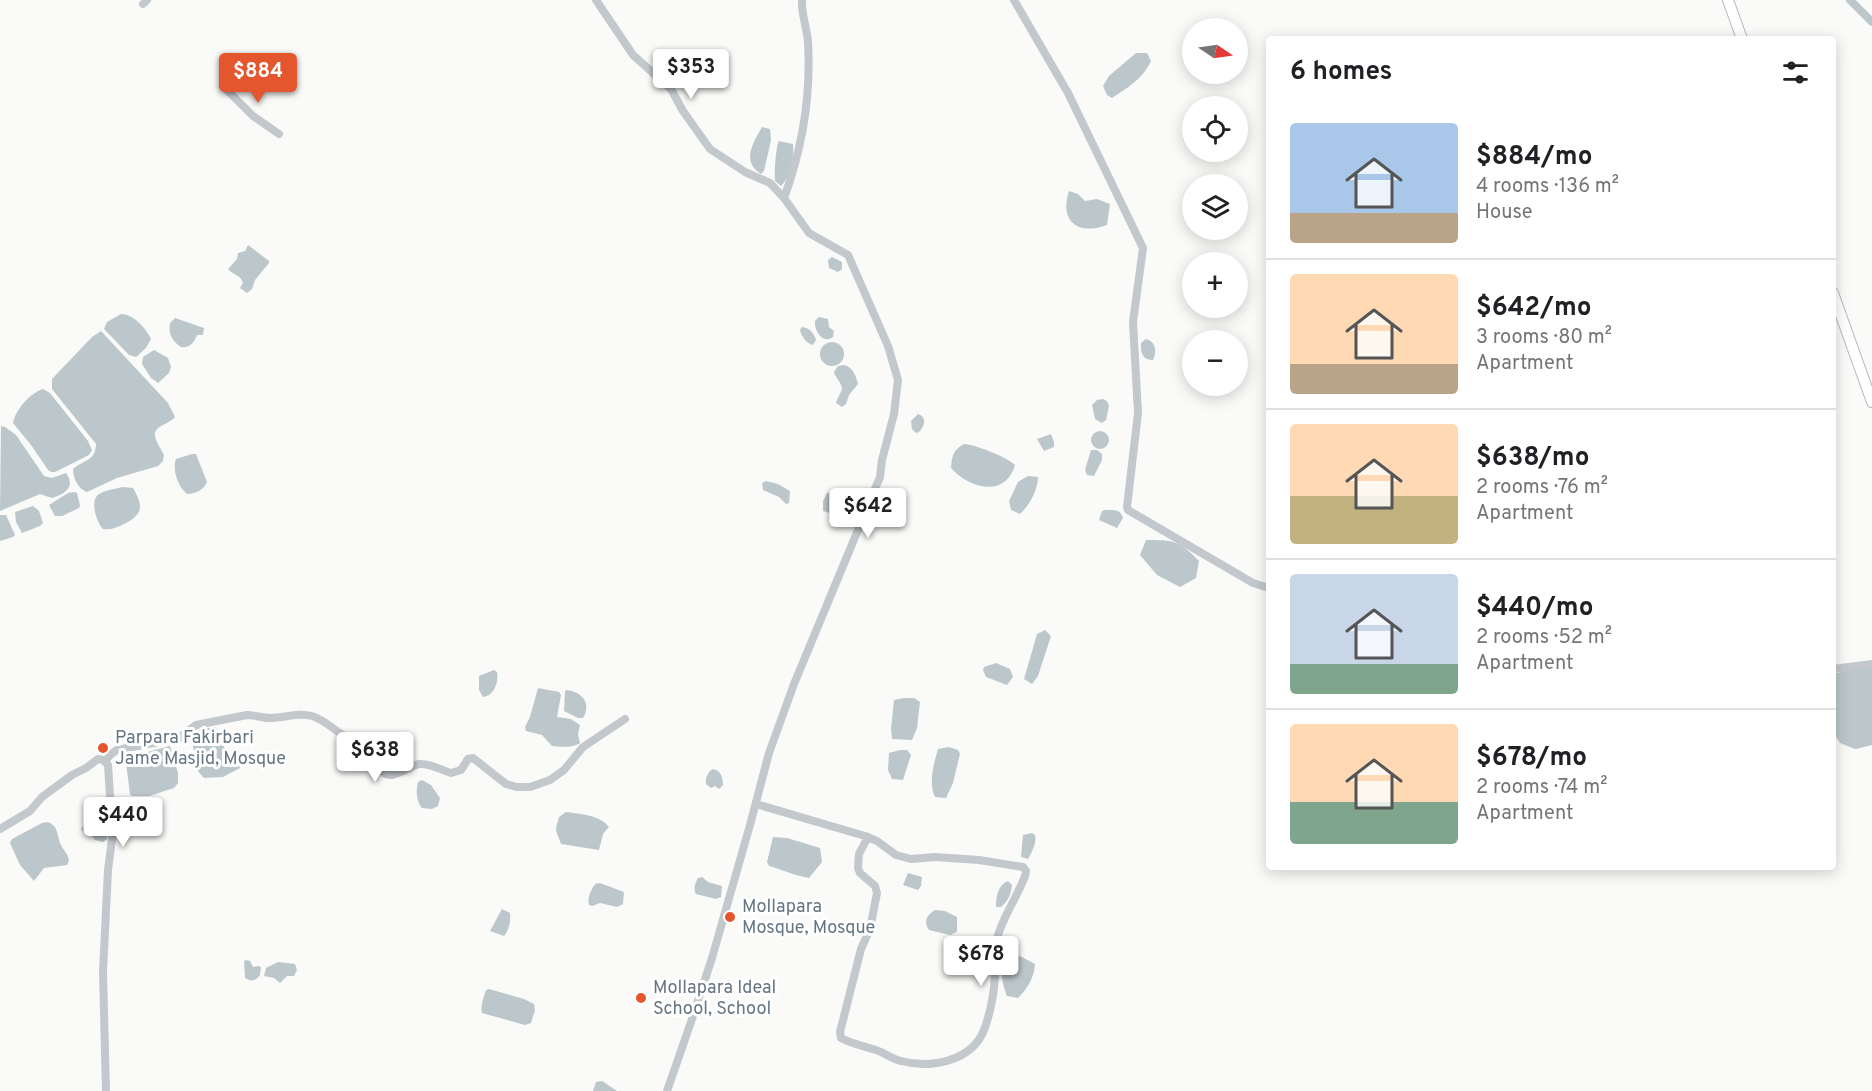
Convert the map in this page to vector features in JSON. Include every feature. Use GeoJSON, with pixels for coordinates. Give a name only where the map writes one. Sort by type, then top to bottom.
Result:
{"type":"FeatureCollection","features":[{"type":"Feature","properties":{"kind":"main road"},"geometry":{"type":"LineString","coordinates":[[1728,0],[1741,36]]}},
{"type":"Feature","properties":{"kind":"main road"},"geometry":{"type":"LineString","coordinates":[[1836,301],[1872,402]]}},
{"type":"Feature","properties":{"kind":"street"},"geometry":{"type":"LineString","coordinates":[[596,0],[633,55],[671,89],[683,111],[710,149],[745,172],[770,183],[784,198],[808,233],[848,255],[888,346],[898,380],[894,414],[880,477],[794,684],[769,753],[708,969],[667,1091]]}},
{"type":"Feature","properties":{"kind":"street"},"geometry":{"type":"LineString","coordinates":[[784,198],[795,168],[806,103],[808,40],[802,0]]}},
{"type":"Feature","properties":{"kind":"street"},"geometry":{"type":"LineString","coordinates":[[1014,0],[1068,93],[1143,248],[1133,322],[1138,413],[1128,510],[1252,583],[1266,587]]}},
{"type":"Feature","properties":{"kind":"street"},"geometry":{"type":"LineString","coordinates":[[223,86],[253,116],[279,134]]}},
{"type":"Feature","properties":{"kind":"street"},"geometry":{"type":"LineString","coordinates":[[1836,669],[1872,664]]}},
{"type":"Feature","properties":{"kind":"street"},"geometry":{"type":"LineString","coordinates":[[105,762],[117,750],[179,738],[196,725],[247,715],[274,718],[301,714],[321,720],[348,738],[376,746],[381,772],[387,774],[399,773],[417,764],[437,767],[451,773],[461,770],[468,759],[473,758],[506,784],[524,788],[550,780],[564,770],[584,747],[625,719]]}},
{"type":"Feature","properties":{"kind":"street"},"geometry":{"type":"LineString","coordinates":[[0,829],[30,811],[42,797],[98,759],[108,765],[114,824],[108,870],[103,972],[106,1091]]}},
{"type":"Feature","properties":{"kind":"street"},"geometry":{"type":"LineString","coordinates":[[756,804],[868,837],[896,855],[911,859],[934,857],[979,860],[1023,867],[1026,871],[1023,880],[1009,907],[996,945],[994,983],[984,1028],[974,1045],[957,1059],[909,1063],[841,1038],[840,1032],[861,949],[870,929],[877,893],[875,886],[860,873],[858,868],[859,854],[868,837]]}},
{"type":"Feature","properties":{"kind":"shaded area"},"geometry":{"type":"Polygon","coordinates":[[[1136,53],[1147,53],[1151,61],[1148,67],[1123,91],[1112,98],[1107,95],[1103,86],[1109,76],[1136,53]]]}},
{"type":"Feature","properties":{"kind":"shaded area"},"geometry":{"type":"Polygon","coordinates":[[[762,127],[770,129],[771,140],[764,171],[761,174],[755,169],[750,158],[752,145],[762,127]]]}},
{"type":"Feature","properties":{"kind":"shaded area"},"geometry":{"type":"Polygon","coordinates":[[[779,141],[793,144],[791,166],[781,186],[775,181],[779,141]]]}},
{"type":"Feature","properties":{"kind":"shaded area"},"geometry":{"type":"Polygon","coordinates":[[[1069,191],[1078,194],[1085,201],[1097,199],[1110,204],[1107,225],[1087,229],[1073,223],[1067,211],[1069,191]]]}},
{"type":"Feature","properties":{"kind":"shaded area"},"geometry":{"type":"Polygon","coordinates":[[[248,245],[269,263],[247,293],[240,288],[243,283],[240,278],[228,269],[237,259],[238,253],[245,251],[248,245]]]}},
{"type":"Feature","properties":{"kind":"shaded area"},"geometry":{"type":"Polygon","coordinates":[[[832,257],[842,262],[842,269],[838,272],[829,268],[828,260],[832,257]]]}},
{"type":"Feature","properties":{"kind":"shaded area"},"geometry":{"type":"Polygon","coordinates":[[[121,314],[130,316],[139,322],[151,339],[146,348],[136,357],[129,355],[104,329],[107,322],[121,314]]]}},
{"type":"Feature","properties":{"kind":"shaded area"},"geometry":{"type":"Polygon","coordinates":[[[819,317],[828,319],[829,327],[834,331],[833,337],[826,339],[820,336],[815,325],[819,317]]]}},
{"type":"Feature","properties":{"kind":"shaded area"},"geometry":{"type":"Polygon","coordinates":[[[175,318],[204,328],[203,335],[197,335],[187,347],[181,347],[170,333],[170,323],[175,318]]]}},
{"type":"Feature","properties":{"kind":"shaded area"},"geometry":{"type":"Polygon","coordinates":[[[802,327],[814,335],[816,340],[813,345],[803,337],[800,330],[802,327]]]}},
{"type":"Feature","properties":{"kind":"shaded area"},"geometry":{"type":"Polygon","coordinates":[[[101,331],[168,403],[175,417],[159,427],[155,433],[156,441],[164,455],[163,461],[158,466],[117,478],[87,492],[77,483],[73,469],[94,454],[96,444],[52,389],[52,379],[92,337],[101,331]]]}},
{"type":"Feature","properties":{"kind":"shaded area"},"geometry":{"type":"Polygon","coordinates":[[[1146,339],[1155,347],[1153,360],[1147,359],[1141,350],[1141,343],[1146,339]]]}},
{"type":"Feature","properties":{"kind":"shaded area"},"geometry":{"type":"Polygon","coordinates":[[[832,342],[840,346],[844,354],[840,362],[832,366],[824,362],[820,354],[824,346],[832,342]]]}},
{"type":"Feature","properties":{"kind":"shaded area"},"geometry":{"type":"Polygon","coordinates":[[[154,350],[168,358],[171,367],[169,373],[158,383],[151,378],[142,364],[143,357],[154,350]]]}},
{"type":"Feature","properties":{"kind":"shaded area"},"geometry":{"type":"Polygon","coordinates":[[[844,365],[852,370],[858,384],[842,407],[836,403],[842,389],[834,372],[838,366],[844,365]]]}},
{"type":"Feature","properties":{"kind":"shaded area"},"geometry":{"type":"Polygon","coordinates":[[[43,389],[50,393],[88,441],[92,450],[89,455],[55,472],[48,470],[13,423],[24,403],[33,394],[43,389]]]}},
{"type":"Feature","properties":{"kind":"shaded area"},"geometry":{"type":"Polygon","coordinates":[[[1103,399],[1109,406],[1106,420],[1102,423],[1095,419],[1092,405],[1097,400],[1103,399]]]}},
{"type":"Feature","properties":{"kind":"shaded area"},"geometry":{"type":"Polygon","coordinates":[[[918,414],[923,417],[924,424],[916,433],[912,429],[911,421],[918,414]]]}},
{"type":"Feature","properties":{"kind":"shaded area"},"geometry":{"type":"Polygon","coordinates":[[[1,426],[16,435],[44,476],[52,478],[66,473],[70,482],[68,489],[52,498],[40,494],[0,511],[1,426]]]}},
{"type":"Feature","properties":{"kind":"shaded area"},"geometry":{"type":"Polygon","coordinates":[[[1100,431],[1106,434],[1109,440],[1106,446],[1100,449],[1094,446],[1091,440],[1094,434],[1100,431]]]}},
{"type":"Feature","properties":{"kind":"shaded area"},"geometry":{"type":"Polygon","coordinates":[[[1051,434],[1054,447],[1044,451],[1037,439],[1051,434]]]}},
{"type":"Feature","properties":{"kind":"shaded area"},"geometry":{"type":"Polygon","coordinates":[[[964,444],[991,452],[1011,462],[1015,465],[1010,476],[1003,483],[995,486],[986,487],[967,481],[951,468],[955,451],[964,444]]]}},
{"type":"Feature","properties":{"kind":"shaded area"},"geometry":{"type":"Polygon","coordinates":[[[1091,450],[1097,450],[1102,454],[1102,460],[1094,476],[1087,475],[1085,470],[1091,450]]]}},
{"type":"Feature","properties":{"kind":"shaded area"},"geometry":{"type":"Polygon","coordinates":[[[196,454],[207,482],[199,491],[187,494],[177,478],[175,463],[176,459],[196,454]]]}},
{"type":"Feature","properties":{"kind":"shaded area"},"geometry":{"type":"Polygon","coordinates":[[[1028,476],[1038,477],[1038,482],[1027,507],[1020,514],[1011,510],[1009,501],[1018,482],[1028,476]]]}},
{"type":"Feature","properties":{"kind":"shaded area"},"geometry":{"type":"Polygon","coordinates":[[[766,481],[778,484],[790,491],[789,503],[786,504],[779,497],[763,490],[762,483],[766,481]]]}},
{"type":"Feature","properties":{"kind":"shaded area"},"geometry":{"type":"Polygon","coordinates":[[[122,487],[133,488],[139,500],[140,510],[134,518],[122,525],[103,529],[95,512],[96,497],[122,487]]]}},
{"type":"Feature","properties":{"kind":"shaded area"},"geometry":{"type":"Polygon","coordinates":[[[68,493],[77,493],[79,508],[62,516],[55,516],[49,505],[68,493]]]}},
{"type":"Feature","properties":{"kind":"shaded area"},"geometry":{"type":"Polygon","coordinates":[[[827,493],[844,495],[840,516],[823,511],[823,501],[827,493]]]}},
{"type":"Feature","properties":{"kind":"shaded area"},"geometry":{"type":"Polygon","coordinates":[[[853,494],[864,506],[857,514],[848,511],[849,500],[853,494]]]}},
{"type":"Feature","properties":{"kind":"shaded area"},"geometry":{"type":"Polygon","coordinates":[[[33,506],[39,511],[43,523],[22,533],[16,522],[15,512],[33,506]]]}},
{"type":"Feature","properties":{"kind":"shaded area"},"geometry":{"type":"Polygon","coordinates":[[[1102,511],[1121,513],[1123,518],[1117,528],[1099,520],[1102,511]]]}},
{"type":"Feature","properties":{"kind":"shaded area"},"geometry":{"type":"Polygon","coordinates":[[[0,515],[6,515],[15,535],[0,541],[0,515]]]}},
{"type":"Feature","properties":{"kind":"shaded area"},"geometry":{"type":"Polygon","coordinates":[[[1146,540],[1163,540],[1181,545],[1199,561],[1196,578],[1180,587],[1157,575],[1140,555],[1146,540]]]}},
{"type":"Feature","properties":{"kind":"shaded area"},"geometry":{"type":"Polygon","coordinates":[[[1045,630],[1051,636],[1038,676],[1032,684],[1024,679],[1037,634],[1045,630]]]}},
{"type":"Feature","properties":{"kind":"shaded area"},"geometry":{"type":"Polygon","coordinates":[[[996,663],[1010,669],[1013,677],[1007,685],[986,677],[984,667],[996,663]]]}},
{"type":"Feature","properties":{"kind":"shaded area"},"geometry":{"type":"Polygon","coordinates":[[[1872,667],[1872,745],[1856,749],[1840,743],[1836,737],[1836,673],[1872,667]]]}},
{"type":"Feature","properties":{"kind":"shaded area"},"geometry":{"type":"Polygon","coordinates":[[[494,670],[497,672],[495,688],[483,697],[479,690],[479,676],[494,670]]]}},
{"type":"Feature","properties":{"kind":"shaded area"},"geometry":{"type":"Polygon","coordinates":[[[538,688],[559,692],[561,695],[557,717],[571,719],[580,725],[578,734],[580,743],[563,747],[552,746],[542,735],[526,731],[525,727],[538,688]]]}},
{"type":"Feature","properties":{"kind":"shaded area"},"geometry":{"type":"Polygon","coordinates":[[[565,691],[577,693],[584,699],[586,713],[583,718],[564,711],[565,691]]]}},
{"type":"Feature","properties":{"kind":"shaded area"},"geometry":{"type":"Polygon","coordinates":[[[914,698],[920,702],[917,728],[912,740],[892,739],[894,700],[914,698]]]}},
{"type":"Feature","properties":{"kind":"shaded area"},"geometry":{"type":"Polygon","coordinates":[[[215,727],[220,733],[227,757],[238,761],[240,768],[223,777],[204,778],[197,770],[191,734],[194,731],[215,727]]]}},
{"type":"Feature","properties":{"kind":"shaded area"},"geometry":{"type":"Polygon","coordinates":[[[170,746],[178,773],[178,783],[174,788],[149,796],[132,796],[126,763],[127,754],[144,753],[170,746]]]}},
{"type":"Feature","properties":{"kind":"shaded area"},"geometry":{"type":"Polygon","coordinates":[[[949,747],[958,750],[960,754],[953,783],[946,798],[935,797],[932,779],[936,755],[938,749],[949,747]]]}},
{"type":"Feature","properties":{"kind":"shaded area"},"geometry":{"type":"Polygon","coordinates":[[[907,750],[911,755],[903,780],[892,779],[888,770],[889,753],[907,750]]]}},
{"type":"Feature","properties":{"kind":"shaded area"},"geometry":{"type":"Polygon","coordinates":[[[713,769],[718,771],[722,777],[723,785],[719,789],[715,786],[711,788],[706,784],[707,775],[713,769]]]}},
{"type":"Feature","properties":{"kind":"shaded area"},"geometry":{"type":"Polygon","coordinates":[[[422,780],[431,785],[440,798],[438,806],[432,809],[422,808],[419,802],[417,785],[422,780]]]}},
{"type":"Feature","properties":{"kind":"shaded area"},"geometry":{"type":"Polygon","coordinates":[[[566,812],[595,818],[609,827],[603,834],[599,850],[561,844],[556,826],[559,817],[566,812]]]}},
{"type":"Feature","properties":{"kind":"shaded area"},"geometry":{"type":"Polygon","coordinates":[[[94,819],[107,834],[107,839],[103,842],[95,840],[89,832],[81,829],[94,819]]]}},
{"type":"Feature","properties":{"kind":"shaded area"},"geometry":{"type":"Polygon","coordinates":[[[48,822],[55,828],[69,861],[67,865],[44,868],[34,881],[20,865],[10,843],[12,839],[48,822]]]}},
{"type":"Feature","properties":{"kind":"shaded area"},"geometry":{"type":"Polygon","coordinates":[[[1032,833],[1035,835],[1035,844],[1028,859],[1021,857],[1023,835],[1032,833]]]}},
{"type":"Feature","properties":{"kind":"shaded area"},"geometry":{"type":"Polygon","coordinates":[[[773,837],[787,838],[820,848],[822,862],[809,878],[769,866],[767,862],[773,837]]]}},
{"type":"Feature","properties":{"kind":"shaded area"},"geometry":{"type":"Polygon","coordinates":[[[908,873],[922,877],[918,890],[903,885],[908,873]]]}},
{"type":"Feature","properties":{"kind":"shaded area"},"geometry":{"type":"Polygon","coordinates":[[[702,877],[708,882],[722,886],[721,897],[716,899],[696,894],[695,884],[698,878],[702,877]]]}},
{"type":"Feature","properties":{"kind":"shaded area"},"geometry":{"type":"Polygon","coordinates":[[[1008,881],[1012,885],[1009,898],[1001,907],[996,907],[998,891],[1008,881]]]}},
{"type":"Feature","properties":{"kind":"shaded area"},"geometry":{"type":"Polygon","coordinates":[[[600,883],[624,892],[623,904],[617,907],[600,903],[589,905],[592,889],[595,884],[600,883]]]}},
{"type":"Feature","properties":{"kind":"shaded area"},"geometry":{"type":"Polygon","coordinates":[[[502,909],[510,913],[510,922],[504,936],[490,931],[502,909]]]}},
{"type":"Feature","properties":{"kind":"shaded area"},"geometry":{"type":"Polygon","coordinates":[[[935,910],[945,911],[957,917],[957,932],[950,935],[929,930],[926,924],[927,918],[935,910]]]}},
{"type":"Feature","properties":{"kind":"shaded area"},"geometry":{"type":"Polygon","coordinates":[[[1016,954],[1035,964],[1030,982],[1018,998],[1007,996],[1002,976],[1007,956],[1016,954]]]}},
{"type":"Feature","properties":{"kind":"shaded area"},"geometry":{"type":"Polygon","coordinates":[[[244,961],[250,961],[253,967],[261,967],[260,975],[255,980],[245,978],[244,961]]]}},
{"type":"Feature","properties":{"kind":"shaded area"},"geometry":{"type":"Polygon","coordinates":[[[278,962],[295,964],[297,970],[294,976],[287,976],[280,983],[274,978],[264,976],[266,968],[278,962]]]}},
{"type":"Feature","properties":{"kind":"shaded area"},"geometry":{"type":"Polygon","coordinates":[[[486,990],[534,1004],[535,1010],[531,1023],[525,1025],[482,1013],[483,998],[486,990]]]}},
{"type":"Feature","properties":{"kind":"shaded area"},"geometry":{"type":"Polygon","coordinates":[[[602,1081],[617,1091],[593,1091],[596,1082],[602,1081]]]}},
{"type":"Feature","properties":{"kind":"waterway"},"geometry":{"type":"LineString","coordinates":[[1850,0],[1872,22]]}},
{"type":"Feature","properties":{"kind":"place","name":"Parpara Fakirbari Jame Masjid, Mosque"},"geometry":{"type":"Point","coordinates":[103,748]}},
{"type":"Feature","properties":{"kind":"place","name":"Mollapara Mosque, Mosque"},"geometry":{"type":"Point","coordinates":[730,917]}},
{"type":"Feature","properties":{"kind":"place","name":"Mollapara Ideal School, School"},"geometry":{"type":"Point","coordinates":[641,998]}}]}
